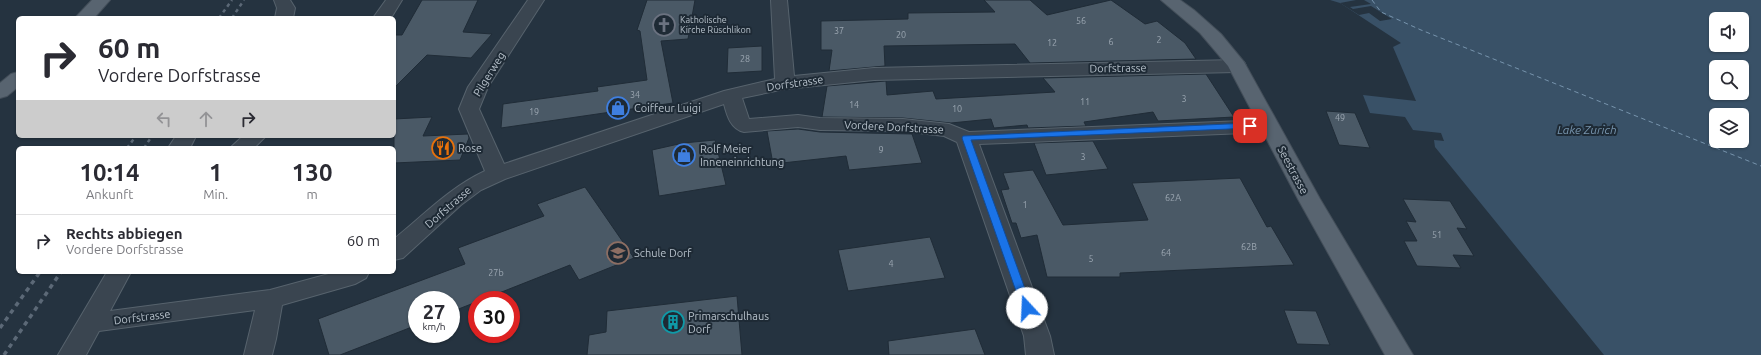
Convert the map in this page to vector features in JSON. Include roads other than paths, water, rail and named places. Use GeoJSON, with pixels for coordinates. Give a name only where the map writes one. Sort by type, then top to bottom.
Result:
{"type":"FeatureCollection","features":[{"type":"Feature","properties":{"kind":"main road"},"geometry":{"type":"LineString","coordinates":[[86,16],[102,0]]}},
{"type":"Feature","properties":{"kind":"main road","name":"Seestrasse"},"geometry":{"type":"LineString","coordinates":[[1169,0],[1200,24],[1226,50],[1237,66],[1309,199],[1399,355]]}},
{"type":"Feature","properties":{"kind":"main road"},"geometry":{"type":"LineString","coordinates":[[0,92],[16,80]]}},
{"type":"Feature","properties":{"kind":"street"},"geometry":{"type":"LineString","coordinates":[[282,0],[286,8],[284,16]]}},
{"type":"Feature","properties":{"kind":"street"},"geometry":{"type":"LineString","coordinates":[[383,16],[394,0]]}},
{"type":"Feature","properties":{"kind":"street","name":"Pilgerweg"},"geometry":{"type":"LineString","coordinates":[[497,174],[490,154],[472,119],[469,109],[478,87],[536,0]]}},
{"type":"Feature","properties":{"kind":"street"},"geometry":{"type":"LineString","coordinates":[[778,0],[785,83]]}},
{"type":"Feature","properties":{"kind":"street","name":"Dorfstrasse"},"geometry":{"type":"LineString","coordinates":[[396,250],[473,184],[497,174],[731,95],[785,83],[874,74],[1237,66]]}},
{"type":"Feature","properties":{"kind":"street","name":"Vordere Dorfstrasse"},"geometry":{"type":"LineString","coordinates":[[731,95],[738,118],[744,126],[798,121],[820,124],[903,125],[950,130],[966,138],[1269,126]]}},
{"type":"Feature","properties":{"kind":"street"},"geometry":{"type":"LineString","coordinates":[[244,146],[254,138]]}},
{"type":"Feature","properties":{"kind":"street"},"geometry":{"type":"LineString","coordinates":[[966,138],[1037,336],[1040,355]]}},
{"type":"Feature","properties":{"kind":"street"},"geometry":{"type":"LineString","coordinates":[[72,355],[118,274]]}},
{"type":"Feature","properties":{"kind":"street","name":"Dorfstrasse"},"geometry":{"type":"LineString","coordinates":[[90,323],[270,299],[346,278],[353,274]]}},
{"type":"Feature","properties":{"kind":"street"},"geometry":{"type":"LineString","coordinates":[[258,355],[263,339],[270,299]]}},
{"type":"Feature","properties":{"kind":"water","name":"Lake Zurich"},"geometry":{"type":"Polygon","coordinates":[[[1330,0],[1761,0],[1761,355],[1604,355],[1435,147],[1434,140],[1444,141],[1441,133],[1413,130],[1405,117],[1370,113],[1363,95],[1416,101],[1393,47],[1401,43],[1340,3],[1330,0]]]}},
{"type":"Feature","properties":{"kind":"railway"},"geometry":{"type":"LineString","coordinates":[[220,16],[232,0]]}},
{"type":"Feature","properties":{"kind":"railway"},"geometry":{"type":"LineString","coordinates":[[233,16],[244,0]]}},
{"type":"Feature","properties":{"kind":"railway"},"geometry":{"type":"LineString","coordinates":[[128,146],[134,138]]}},
{"type":"Feature","properties":{"kind":"railway"},"geometry":{"type":"LineString","coordinates":[[145,146],[151,138]]}},
{"type":"Feature","properties":{"kind":"railway"},"geometry":{"type":"LineString","coordinates":[[0,328],[39,274]]}},
{"type":"Feature","properties":{"kind":"railway"},"geometry":{"type":"LineString","coordinates":[[4,355],[60,274]]}},
{"type":"Feature","properties":{"kind":"place","name":"Katholische Kirche Rüschlikon"},"geometry":{"type":"Point","coordinates":[664,25]}},
{"type":"Feature","properties":{"kind":"place","name":"Coiffeur Luigi"},"geometry":{"type":"Point","coordinates":[618,108]}},
{"type":"Feature","properties":{"kind":"place","name":"Rose"},"geometry":{"type":"Point","coordinates":[443,148]}},
{"type":"Feature","properties":{"kind":"place","name":"Rolf Meier Inneneinrichtung"},"geometry":{"type":"Point","coordinates":[684,155]}},
{"type":"Feature","properties":{"kind":"place","name":"Schule Dorf"},"geometry":{"type":"Point","coordinates":[618,253]}},
{"type":"Feature","properties":{"kind":"place","name":"Primarschulhaus Dorf"},"geometry":{"type":"Point","coordinates":[673,322]}}]}
